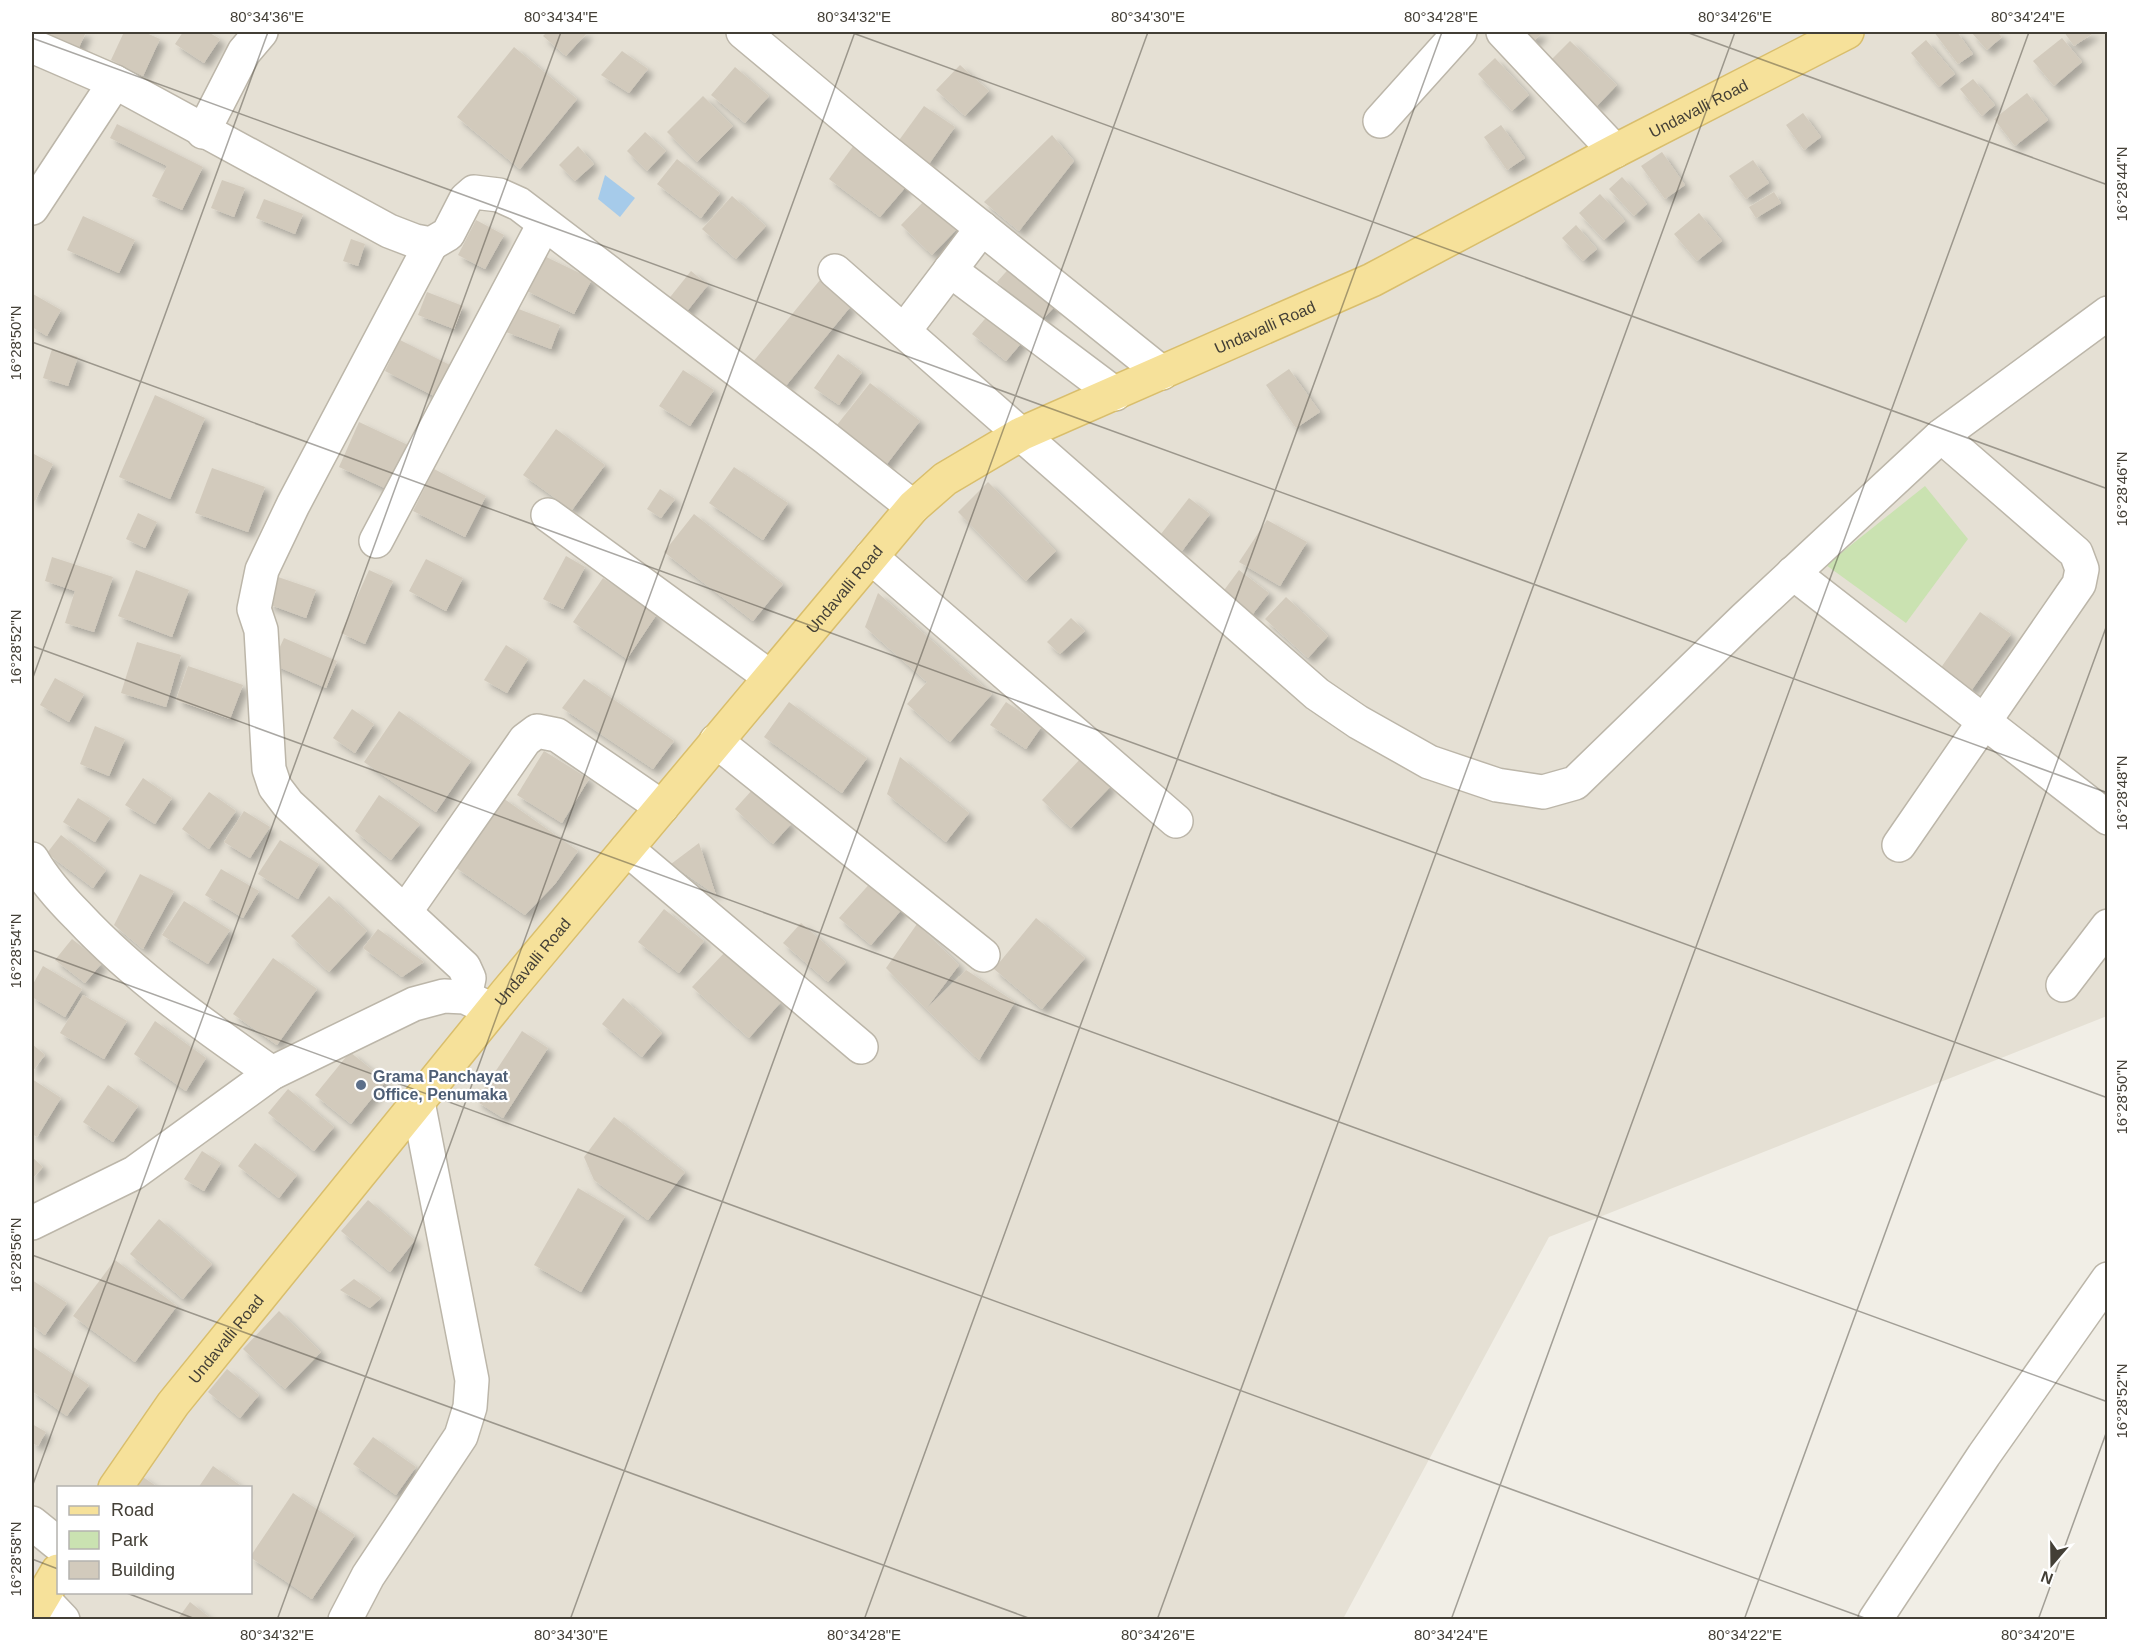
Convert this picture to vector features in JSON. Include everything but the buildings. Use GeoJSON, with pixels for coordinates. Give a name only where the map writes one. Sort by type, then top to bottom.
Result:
{"type":"FeatureCollection","features":[{"type":"Feature","properties":{"kind":"main road","name":"Undavalli Road"},"geometry":{"type":"LineString","coordinates":[[116,1486],[173,1404],[418,1102],[479,1004],[627,849],[913,507],[945,479],[1021,434],[1372,280],[1615,151],[1848,32]]}},
{"type":"Feature","properties":{"kind":"main road"},"geometry":{"type":"LineString","coordinates":[[45,1611],[57,1574]]}},
{"type":"Feature","properties":{"kind":"street"},"geometry":{"type":"LineString","coordinates":[[203,132],[239,62],[261,32]]}},
{"type":"Feature","properties":{"kind":"street"},"geometry":{"type":"LineString","coordinates":[[743,32],[1162,373]]}},
{"type":"Feature","properties":{"kind":"street"},"geometry":{"type":"LineString","coordinates":[[1380,121],[1461,32]]}},
{"type":"Feature","properties":{"kind":"street"},"geometry":{"type":"LineString","coordinates":[[1503,32],[1615,151]]}},
{"type":"Feature","properties":{"kind":"street"},"geometry":{"type":"LineString","coordinates":[[32,46],[115,82],[203,132],[389,231],[415,242],[431,244]]}},
{"type":"Feature","properties":{"kind":"street"},"geometry":{"type":"LineString","coordinates":[[32,208],[115,82]]}},
{"type":"Feature","properties":{"kind":"street"},"geometry":{"type":"LineString","coordinates":[[479,1004],[464,967],[288,804],[275,787],[269,770],[261,630],[254,609],[262,570],[288,516],[431,244],[448,234],[466,199],[474,192],[499,195],[519,204],[913,507]]}},
{"type":"Feature","properties":{"kind":"street"},"geometry":{"type":"LineString","coordinates":[[376,541],[544,224]]}},
{"type":"Feature","properties":{"kind":"street"},"geometry":{"type":"LineString","coordinates":[[904,331],[982,228]]}},
{"type":"Feature","properties":{"kind":"street"},"geometry":{"type":"LineString","coordinates":[[950,270],[1115,394]]}},
{"type":"Feature","properties":{"kind":"street"},"geometry":{"type":"LineString","coordinates":[[835,271],[1317,694],[1359,722],[1430,762],[1497,785],[1544,792],[1575,783],[1793,573],[1941,436],[2108,313]]}},
{"type":"Feature","properties":{"kind":"street"},"geometry":{"type":"LineString","coordinates":[[1899,844],[2079,584],[2082,568],[2076,552],[1941,436]]}},
{"type":"Feature","properties":{"kind":"street"},"geometry":{"type":"LineString","coordinates":[[548,515],[770,678]]}},
{"type":"Feature","properties":{"kind":"street"},"geometry":{"type":"LineString","coordinates":[[871,557],[1176,821]]}},
{"type":"Feature","properties":{"kind":"street"},"geometry":{"type":"LineString","coordinates":[[1793,573],[1984,724],[2108,818]]}},
{"type":"Feature","properties":{"kind":"street"},"geometry":{"type":"LineString","coordinates":[[405,912],[525,740],[537,731],[557,735],[662,807]]}},
{"type":"Feature","properties":{"kind":"street"},"geometry":{"type":"LineString","coordinates":[[716,741],[983,955]]}},
{"type":"Feature","properties":{"kind":"street"},"geometry":{"type":"LineString","coordinates":[[627,849],[861,1047]]}},
{"type":"Feature","properties":{"kind":"street"},"geometry":{"type":"LineString","coordinates":[[32,861],[60,897],[108,948],[209,1029],[272,1073]]}},
{"type":"Feature","properties":{"kind":"street"},"geometry":{"type":"LineString","coordinates":[[2063,985],[2108,927]]}},
{"type":"Feature","properties":{"kind":"street"},"geometry":{"type":"LineString","coordinates":[[32,1223],[134,1173],[272,1073],[414,1004],[444,996],[479,1004]]}},
{"type":"Feature","properties":{"kind":"street"},"geometry":{"type":"LineString","coordinates":[[345,1620],[368,1576],[456,1444],[470,1407],[472,1380],[418,1102]]}},
{"type":"Feature","properties":{"kind":"street"},"geometry":{"type":"LineString","coordinates":[[1875,1620],[1984,1455],[2108,1278]]}},
{"type":"Feature","properties":{"kind":"street"},"geometry":{"type":"LineString","coordinates":[[32,1523],[57,1543]]}},
{"type":"Feature","properties":{"kind":"shaded area"},"geometry":{"type":"Polygon","coordinates":[[[32,32],[2107,32],[2107,1016],[1549,1237],[1343,1619],[32,1620],[32,32]]]}},
{"type":"Feature","properties":{"kind":"green space"},"geometry":{"type":"Polygon","coordinates":[[[1925,486],[1968,539],[1906,623],[1826,565],[1925,486]]]}},
{"type":"Feature","properties":{"kind":"water"},"geometry":{"type":"Polygon","coordinates":[[[605,175],[635,198],[620,217],[598,199],[605,175]]]}},
{"type":"Feature","properties":{"kind":"place","name":"Grama Panchayat Office, Penumaka"},"geometry":{"type":"Point","coordinates":[361,1085]}}]}
